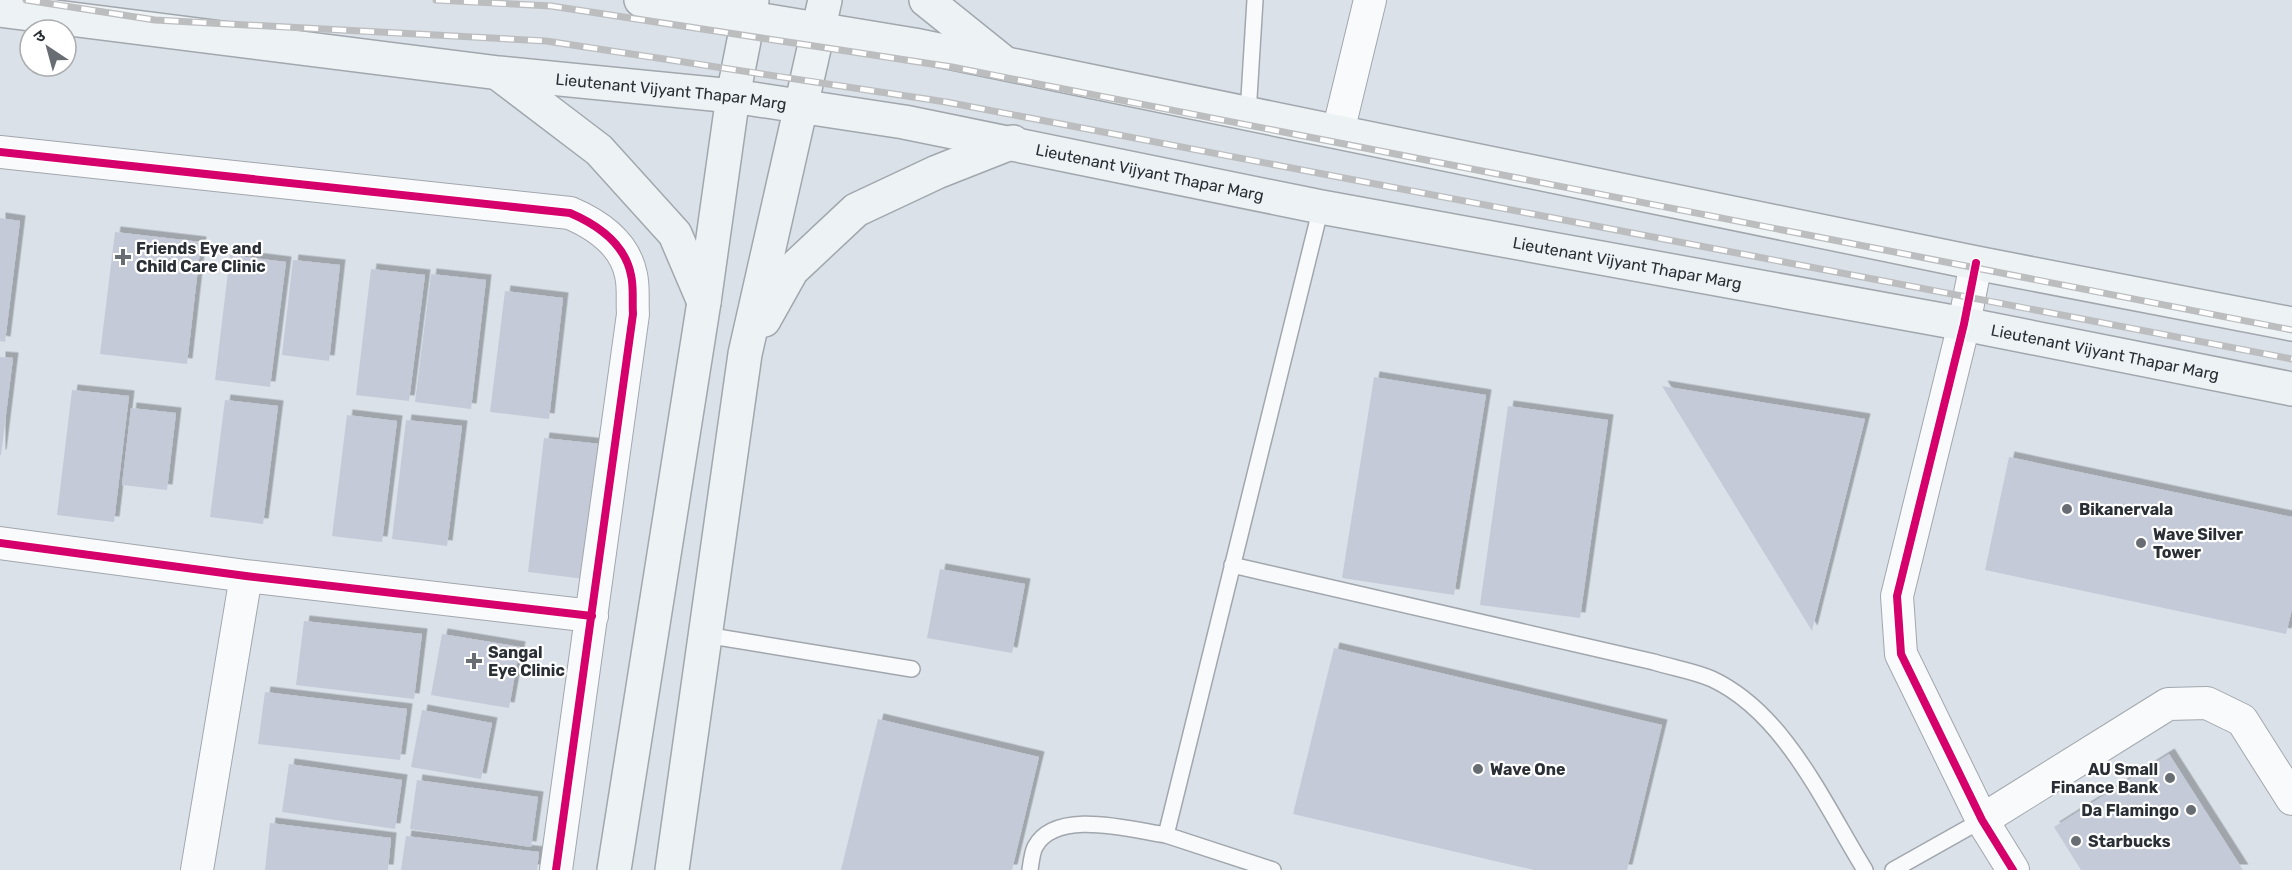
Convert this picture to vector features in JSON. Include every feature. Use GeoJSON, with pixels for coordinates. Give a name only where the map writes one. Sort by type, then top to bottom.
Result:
{"type":"FeatureCollection","features":[{"type":"Feature","properties":{"kind":"main road"},"geometry":{"type":"LineString","coordinates":[[641,0],[821,15],[914,45],[1976,263],[2292,324]]}},
{"type":"Feature","properties":{"kind":"main road"},"geometry":{"type":"LineString","coordinates":[[926,0],[1006,64]]}},
{"type":"Feature","properties":{"kind":"main road","name":"Lieutenant Vijyant Thapar Marg"},"geometry":{"type":"LineString","coordinates":[[0,10],[499,73],[733,96],[801,106],[1013,142],[1321,207],[1964,324],[2292,389]]}},
{"type":"Feature","properties":{"kind":"main road"},"geometry":{"type":"LineString","coordinates":[[614,870],[704,302],[733,96],[750,10]]}},
{"type":"Feature","properties":{"kind":"main road"},"geometry":{"type":"LineString","coordinates":[[672,870],[745,354],[821,15]]}},
{"type":"Feature","properties":{"kind":"main road"},"geometry":{"type":"LineString","coordinates":[[499,73],[599,150],[675,234],[704,302]]}},
{"type":"Feature","properties":{"kind":"main road"},"geometry":{"type":"LineString","coordinates":[[745,354],[792,270],[856,210],[938,172],[1013,142]]}},
{"type":"Feature","properties":{"kind":"street"},"geometry":{"type":"LineString","coordinates":[[1338,132],[1370,0]]}},
{"type":"Feature","properties":{"kind":"street"},"geometry":{"type":"LineString","coordinates":[[0,152],[570,213],[595,223],[618,246],[631,275],[633,314],[556,870]]}},
{"type":"Feature","properties":{"kind":"street"},"geometry":{"type":"LineString","coordinates":[[1976,263],[1964,324],[1898,596],[1901,654],[1982,820],[2013,870]]}},
{"type":"Feature","properties":{"kind":"street"},"geometry":{"type":"LineString","coordinates":[[0,543],[246,576],[592,616]]}},
{"type":"Feature","properties":{"kind":"street"},"geometry":{"type":"LineString","coordinates":[[197,870],[246,576]]}},
{"type":"Feature","properties":{"kind":"street"},"geometry":{"type":"LineString","coordinates":[[1982,820],[2168,704],[2207,703],[2242,720],[2292,799]]}},
{"type":"Feature","properties":{"kind":"lane"},"geometry":{"type":"LineString","coordinates":[[1248,114],[1255,0]]}},
{"type":"Feature","properties":{"kind":"lane"},"geometry":{"type":"LineString","coordinates":[[1166,835],[1321,207]]}},
{"type":"Feature","properties":{"kind":"lane"},"geometry":{"type":"LineString","coordinates":[[1232,565],[1654,662],[1712,679],[1757,708],[1788,745],[1865,870]]}},
{"type":"Feature","properties":{"kind":"lane"},"geometry":{"type":"LineString","coordinates":[[705,635],[912,669]]}},
{"type":"Feature","properties":{"kind":"lane"},"geometry":{"type":"LineString","coordinates":[[1893,870],[1982,820]]}},
{"type":"Feature","properties":{"kind":"lane"},"geometry":{"type":"LineString","coordinates":[[1030,870],[1035,847],[1053,829],[1079,823],[1166,835],[1273,870]]}},
{"type":"Feature","properties":{"kind":"building"},"geometry":{"type":"Polygon","coordinates":[[[0,218],[20,221],[5,342],[0,341],[0,218]]]}},
{"type":"Feature","properties":{"kind":"building"},"geometry":{"type":"Polygon","coordinates":[[[115,232],[201,242],[187,364],[100,354],[115,232]]]}},
{"type":"Feature","properties":{"kind":"building"},"geometry":{"type":"Polygon","coordinates":[[[230,255],[286,262],[270,387],[215,380],[230,255]]]}},
{"type":"Feature","properties":{"kind":"building"},"geometry":{"type":"Polygon","coordinates":[[[293,260],[340,265],[329,361],[282,355],[293,260]]]}},
{"type":"Feature","properties":{"kind":"building"},"geometry":{"type":"Polygon","coordinates":[[[371,269],[425,275],[409,401],[356,395],[371,269]]]}},
{"type":"Feature","properties":{"kind":"building"},"geometry":{"type":"Polygon","coordinates":[[[431,274],[486,280],[471,409],[415,402],[431,274]]]}},
{"type":"Feature","properties":{"kind":"building"},"geometry":{"type":"Polygon","coordinates":[[[505,291],[563,298],[549,419],[490,412],[505,291]]]}},
{"type":"Feature","properties":{"kind":"building"},"geometry":{"type":"Polygon","coordinates":[[[0,357],[13,358],[1,455],[0,455],[0,357]]]}},
{"type":"Feature","properties":{"kind":"building"},"geometry":{"type":"Polygon","coordinates":[[[1374,377],[1486,395],[1454,595],[1342,578],[1374,377]]]}},
{"type":"Feature","properties":{"kind":"building"},"geometry":{"type":"Polygon","coordinates":[[[1662,386],[1865,419],[1812,631],[1662,386]]]}},
{"type":"Feature","properties":{"kind":"building"},"geometry":{"type":"Polygon","coordinates":[[[72,390],[129,396],[114,522],[57,515],[72,390]]]}},
{"type":"Feature","properties":{"kind":"building"},"geometry":{"type":"Polygon","coordinates":[[[225,400],[278,406],[263,524],[210,517],[225,400]]]}},
{"type":"Feature","properties":{"kind":"building"},"geometry":{"type":"Polygon","coordinates":[[[1508,406],[1608,420],[1580,618],[1480,605],[1508,406]]]}},
{"type":"Feature","properties":{"kind":"building"},"geometry":{"type":"Polygon","coordinates":[[[131,408],[176,413],[167,490],[122,485],[131,408]]]}},
{"type":"Feature","properties":{"kind":"building"},"geometry":{"type":"Polygon","coordinates":[[[347,415],[397,421],[382,542],[332,536],[347,415]]]}},
{"type":"Feature","properties":{"kind":"building"},"geometry":{"type":"Polygon","coordinates":[[[406,420],[462,426],[447,546],[392,539],[406,420]]]}},
{"type":"Feature","properties":{"kind":"building"},"geometry":{"type":"Polygon","coordinates":[[[544,438],[610,445],[593,580],[528,572],[544,438]]]}},
{"type":"Feature","properties":{"kind":"building","name":"Wave Silver Tower"},"geometry":{"type":"Polygon","coordinates":[[[2009,457],[2292,517],[2292,609],[2286,634],[1985,570],[2009,457]]]}},
{"type":"Feature","properties":{"kind":"building"},"geometry":{"type":"Polygon","coordinates":[[[940,569],[1025,584],[1012,653],[927,638],[940,569]]]}},
{"type":"Feature","properties":{"kind":"building"},"geometry":{"type":"Polygon","coordinates":[[[304,621],[422,634],[414,699],[296,685],[304,621]]]}},
{"type":"Feature","properties":{"kind":"building"},"geometry":{"type":"Polygon","coordinates":[[[442,634],[520,647],[509,708],[431,695],[442,634]]]}},
{"type":"Feature","properties":{"kind":"building","name":"Wave One"},"geometry":{"type":"Polygon","coordinates":[[[1334,648],[1662,725],[1627,870],[1534,870],[1293,814],[1334,648]]]}},
{"type":"Feature","properties":{"kind":"building"},"geometry":{"type":"Polygon","coordinates":[[[265,692],[407,709],[400,760],[258,744],[265,692]]]}},
{"type":"Feature","properties":{"kind":"building"},"geometry":{"type":"Polygon","coordinates":[[[422,710],[492,723],[481,779],[411,767],[422,710]]]}},
{"type":"Feature","properties":{"kind":"building"},"geometry":{"type":"Polygon","coordinates":[[[878,719],[1039,757],[1012,870],[841,870],[878,719]]]}},
{"type":"Feature","properties":{"kind":"building"},"geometry":{"type":"Polygon","coordinates":[[[2169,754],[2243,870],[2081,870],[2054,827],[2169,754]]]}},
{"type":"Feature","properties":{"kind":"building"},"geometry":{"type":"Polygon","coordinates":[[[289,764],[402,780],[395,829],[282,812],[289,764]]]}},
{"type":"Feature","properties":{"kind":"building"},"geometry":{"type":"Polygon","coordinates":[[[417,780],[538,797],[531,847],[410,829],[417,780]]]}},
{"type":"Feature","properties":{"kind":"building"},"geometry":{"type":"Polygon","coordinates":[[[270,823],[391,838],[388,870],[265,870],[270,823]]]}},
{"type":"Feature","properties":{"kind":"building"},"geometry":{"type":"Polygon","coordinates":[[[406,836],[539,852],[537,870],[401,870],[406,836]]]}},
{"type":"Feature","properties":{"kind":"railway"},"geometry":{"type":"LineString","coordinates":[[26,0],[155,20],[546,41],[946,102],[2292,359]]}},
{"type":"Feature","properties":{"kind":"railway"},"geometry":{"type":"LineString","coordinates":[[436,0],[551,6],[952,67],[2292,330]]}},
{"type":"Feature","properties":{"kind":"cycle path"},"geometry":{"type":"LineString","coordinates":[[0,152],[570,213],[600,230],[623,254],[631,275],[633,314],[556,870]]}},
{"type":"Feature","properties":{"kind":"cycle path"},"geometry":{"type":"LineString","coordinates":[[1976,263],[1964,324],[1897,596],[1901,654],[1982,820],[2013,870]]}},
{"type":"Feature","properties":{"kind":"cycle path"},"geometry":{"type":"LineString","coordinates":[[0,543],[246,576],[592,616]]}},
{"type":"Feature","properties":{"kind":"place","name":"Friends Eye and Child Care Clinic"},"geometry":{"type":"Point","coordinates":[123,257]}},
{"type":"Feature","properties":{"kind":"place","name":"Bikanervala"},"geometry":{"type":"Point","coordinates":[2067,509]}},
{"type":"Feature","properties":{"kind":"place","name":"Wave Silver Tower"},"geometry":{"type":"Point","coordinates":[2141,543]}},
{"type":"Feature","properties":{"kind":"place","name":"Sangal Eye Clinic"},"geometry":{"type":"Point","coordinates":[474,661]}},
{"type":"Feature","properties":{"kind":"place","name":"Wave One"},"geometry":{"type":"Point","coordinates":[1478,769]}},
{"type":"Feature","properties":{"kind":"place","name":"AU Small Finance Bank"},"geometry":{"type":"Point","coordinates":[2170,778]}},
{"type":"Feature","properties":{"kind":"place","name":"Da Flamingo"},"geometry":{"type":"Point","coordinates":[2191,810]}},
{"type":"Feature","properties":{"kind":"place","name":"Starbucks"},"geometry":{"type":"Point","coordinates":[2076,841]}}]}
